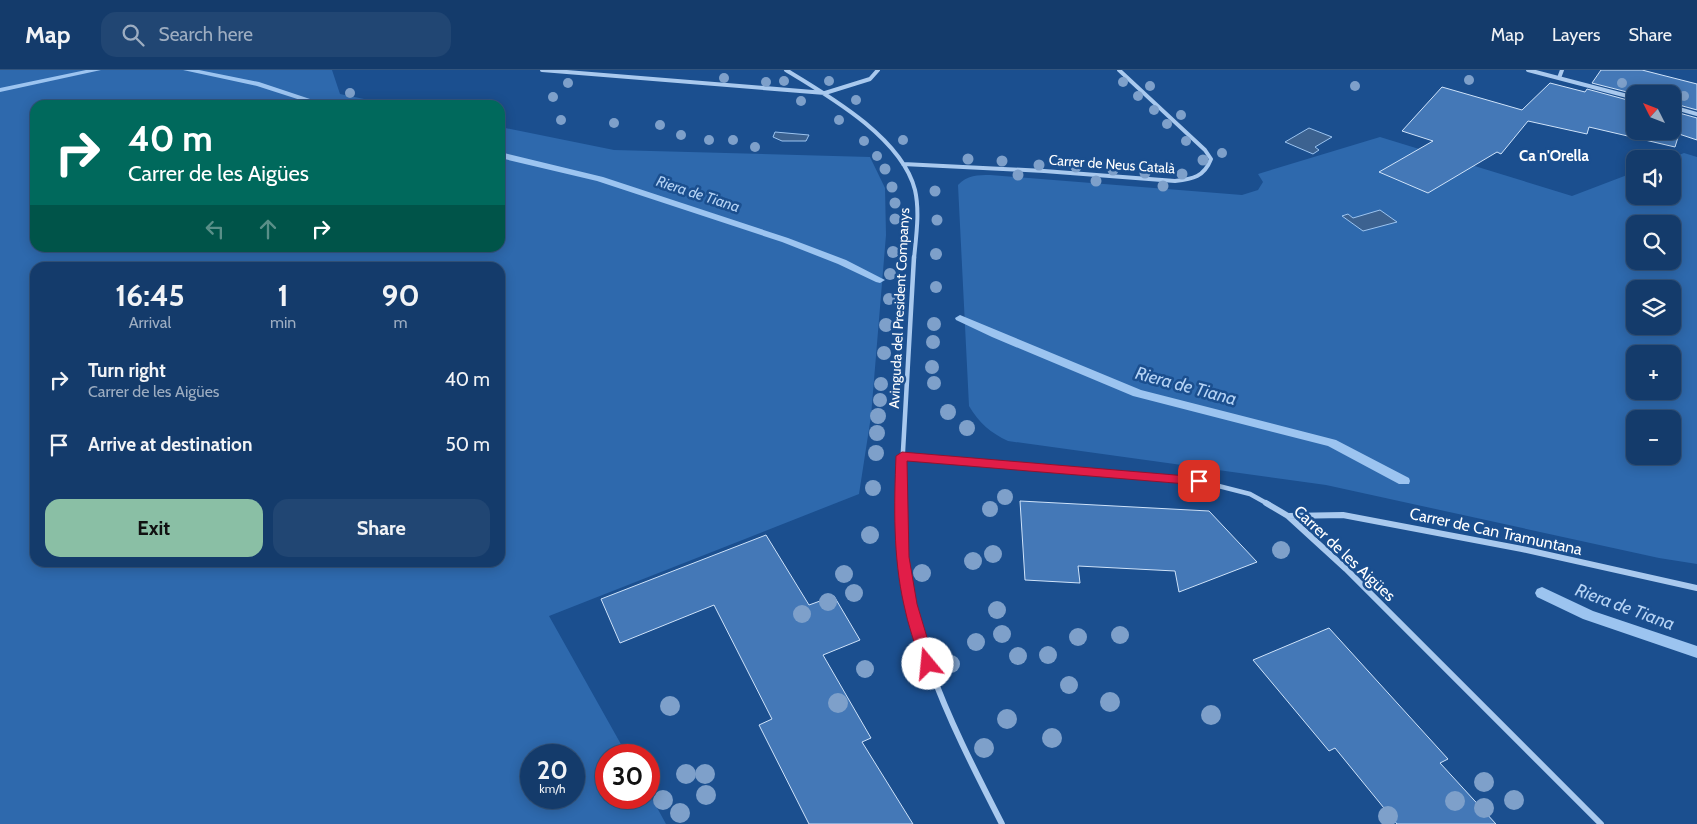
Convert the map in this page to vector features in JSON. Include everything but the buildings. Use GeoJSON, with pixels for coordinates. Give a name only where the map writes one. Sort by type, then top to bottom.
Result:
{"type":"FeatureCollection","features":[{"type":"Feature","properties":{"kind":"street"},"geometry":{"type":"LineString","coordinates":[[542,70],[825,93],[870,79],[878,70]]}},
{"type":"Feature","properties":{"kind":"street","name":"Avinguda del President Companys"},"geometry":{"type":"LineString","coordinates":[[786,70],[825,93],[867,125],[903,164],[915,189],[917,213],[900,497],[903,557],[910,604],[928,664],[962,748],[1002,824]]}},
{"type":"Feature","properties":{"kind":"street","name":"Carrer de Neus Català"},"geometry":{"type":"LineString","coordinates":[[903,164],[1044,170],[1175,182],[1192,178],[1207,170],[1211,160],[1205,150],[1119,70]]}},
{"type":"Feature","properties":{"kind":"street"},"geometry":{"type":"LineString","coordinates":[[1528,70],[1626,96]]}},
{"type":"Feature","properties":{"kind":"street"},"geometry":{"type":"LineString","coordinates":[[1559,78],[1562,70]]}},
{"type":"Feature","properties":{"kind":"street"},"geometry":{"type":"LineString","coordinates":[[1681,110],[1697,114]]}},
{"type":"Feature","properties":{"kind":"street","name":"Carrer de les Aigües"},"geometry":{"type":"LineString","coordinates":[[902,456],[1199,481],[1250,494],[1288,516],[1346,569],[1601,824]]}},
{"type":"Feature","properties":{"kind":"street","name":"Carrer de Can Tramuntana"},"geometry":{"type":"LineString","coordinates":[[1288,516],[1343,515],[1522,549],[1697,588]]}},
{"type":"Feature","properties":{"kind":"shaded area"},"geometry":{"type":"Polygon","coordinates":[[[0,70],[332,70],[340,94],[369,100],[30,100],[30,252],[505,252],[505,128],[614,150],[870,157],[885,188],[886,235],[871,416],[859,494],[549,616],[621,744],[595,744],[595,809],[658,809],[666,824],[0,824],[0,70]]]}},
{"type":"Feature","properties":{"kind":"shaded area"},"geometry":{"type":"Polygon","coordinates":[[[1309,128],[1332,137],[1315,147],[1319,150],[1313,154],[1285,142],[1309,128]]]}},
{"type":"Feature","properties":{"kind":"shaded area"},"geometry":{"type":"Polygon","coordinates":[[[775,132],[809,135],[806,141],[782,141],[773,137],[775,132]]]}},
{"type":"Feature","properties":{"kind":"shaded area"},"geometry":{"type":"Polygon","coordinates":[[[1380,137],[1572,196],[1626,175],[1626,205],[1681,205],[1681,154],[1684,153],[1697,157],[1697,564],[1659,558],[1326,485],[1008,441],[996,435],[981,422],[969,406],[958,185],[961,182],[973,176],[990,175],[1242,195],[1258,190],[1263,182],[1258,174],[1380,137]]]}},
{"type":"Feature","properties":{"kind":"shaded area"},"geometry":{"type":"Polygon","coordinates":[[[1380,210],[1397,222],[1363,231],[1342,216],[1348,214],[1353,218],[1380,210]]]}},
{"type":"Feature","properties":{"kind":"waterway","name":"Riera de Tiana"},"geometry":{"type":"LineString","coordinates":[[0,90],[97,70]]}},
{"type":"Feature","properties":{"kind":"waterway","name":"Riera de Tiana"},"geometry":{"type":"LineString","coordinates":[[187,70],[259,84],[309,100]]}},
{"type":"Feature","properties":{"kind":"waterway","name":"Riera de Tiana"},"geometry":{"type":"LineString","coordinates":[[505,156],[600,179],[785,240],[842,262],[880,280]]}},
{"type":"Feature","properties":{"kind":"waterway","name":"Riera de Tiana"},"geometry":{"type":"LineString","coordinates":[[960,318],[996,335],[1137,393],[1332,443],[1404,481]]}},
{"type":"Feature","properties":{"kind":"waterway","name":"Riera de Tiana"},"geometry":{"type":"LineString","coordinates":[[1542,593],[1588,615],[1697,652]]}},
{"type":"Feature","properties":{"kind":"district","name":"Ca n'Orella"},"geometry":{"type":"Point","coordinates":[1554,156]}},
{"type":"Feature","properties":{"kind":"route"},"geometry":{"type":"LineString","coordinates":[[928,664],[910,604],[903,557],[900,497],[902,456],[1199,481]]}}]}
